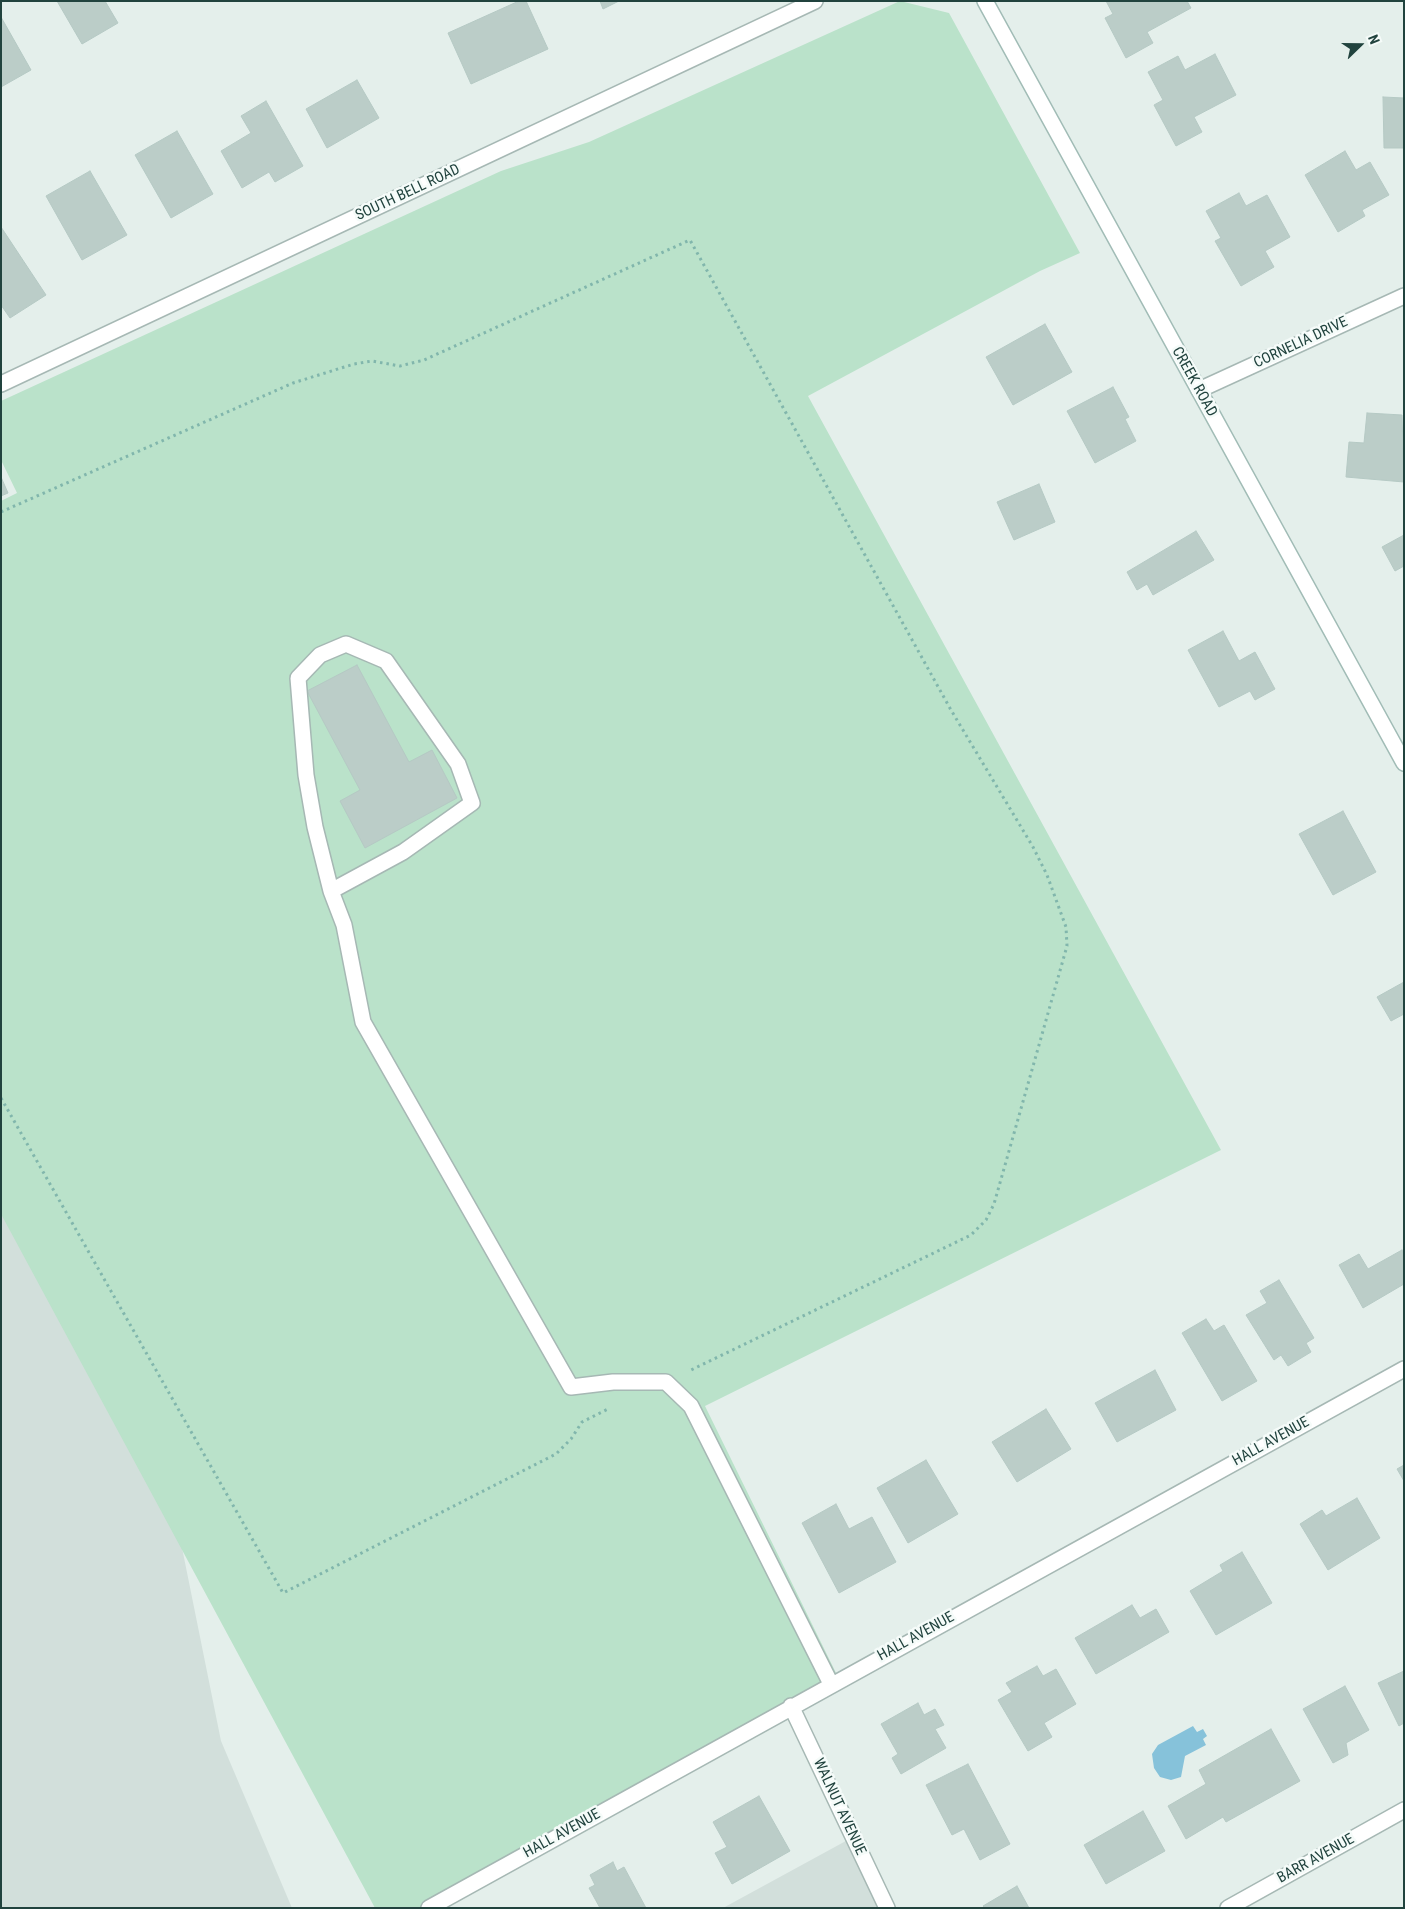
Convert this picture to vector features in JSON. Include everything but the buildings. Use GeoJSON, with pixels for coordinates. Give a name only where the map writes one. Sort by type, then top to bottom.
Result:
{"type":"FeatureCollection","features":[{"type":"Feature","properties":{"kind":"street","name":"SOUTH BELL ROAD"},"geometry":{"type":"LineString","coordinates":[[1,384],[814,1]]}},
{"type":"Feature","properties":{"kind":"street","name":"CREEK ROAD"},"geometry":{"type":"LineString","coordinates":[[985,1],[1404,763]]}},
{"type":"Feature","properties":{"kind":"street","name":"CORNELIA DRIVE"},"geometry":{"type":"LineString","coordinates":[[1198,390],[1404,296]]}},
{"type":"Feature","properties":{"kind":"street"},"geometry":{"type":"LineString","coordinates":[[331,891],[403,852],[472,803],[458,764],[386,660],[346,644],[320,655],[298,678],[306,775],[315,827],[331,891],[344,925],[362,1022],[571,1387],[614,1382],[666,1382],[691,1406],[831,1684]]}},
{"type":"Feature","properties":{"kind":"street","name":"HALL AVENUE"},"geometry":{"type":"LineString","coordinates":[[429,1908],[791,1706],[1404,1369]]}},
{"type":"Feature","properties":{"kind":"street","name":"WALNUT AVENUE"},"geometry":{"type":"LineString","coordinates":[[791,1706],[887,1908]]}},
{"type":"Feature","properties":{"kind":"street","name":"BARR AVENUE"},"geometry":{"type":"LineString","coordinates":[[1228,1908],[1404,1810]]}},
{"type":"Feature","properties":{"kind":"path"},"geometry":{"type":"LineString","coordinates":[[1,512],[293,383],[354,364],[372,361],[400,366],[424,360],[690,240],[951,710],[1034,847],[1047,875],[1066,927],[1067,946],[994,1204],[986,1220],[971,1235],[666,1382]]}},
{"type":"Feature","properties":{"kind":"path"},"geometry":{"type":"LineString","coordinates":[[1,1098],[283,1593],[556,1454],[571,1439],[582,1422],[616,1406]]}},
{"type":"Feature","properties":{"kind":"shaded area"},"geometry":{"type":"Polygon","coordinates":[[[1,1138],[154,1409],[221,1741],[292,1908],[1,1908],[1,1138]]]}},
{"type":"Feature","properties":{"kind":"shaded area"},"geometry":{"type":"Polygon","coordinates":[[[855,1836],[894,1908],[723,1908],[855,1836]]]}},
{"type":"Feature","properties":{"kind":"green space"},"geometry":{"type":"Polygon","coordinates":[[[900,1],[949,13],[1080,253],[1040,271],[808,396],[1221,1150],[705,1406],[837,1675],[430,1908],[375,1908],[1,1214],[1,501],[17,493],[1,460],[1,401],[501,171],[589,142],[900,1]]]}},
{"type":"Feature","properties":{"kind":"water"},"geometry":{"type":"Polygon","coordinates":[[[1193,1726],[1197,1732],[1203,1729],[1207,1736],[1203,1739],[1206,1745],[1185,1756],[1181,1777],[1171,1780],[1160,1777],[1154,1768],[1152,1754],[1158,1745],[1193,1726]]]}}]}
